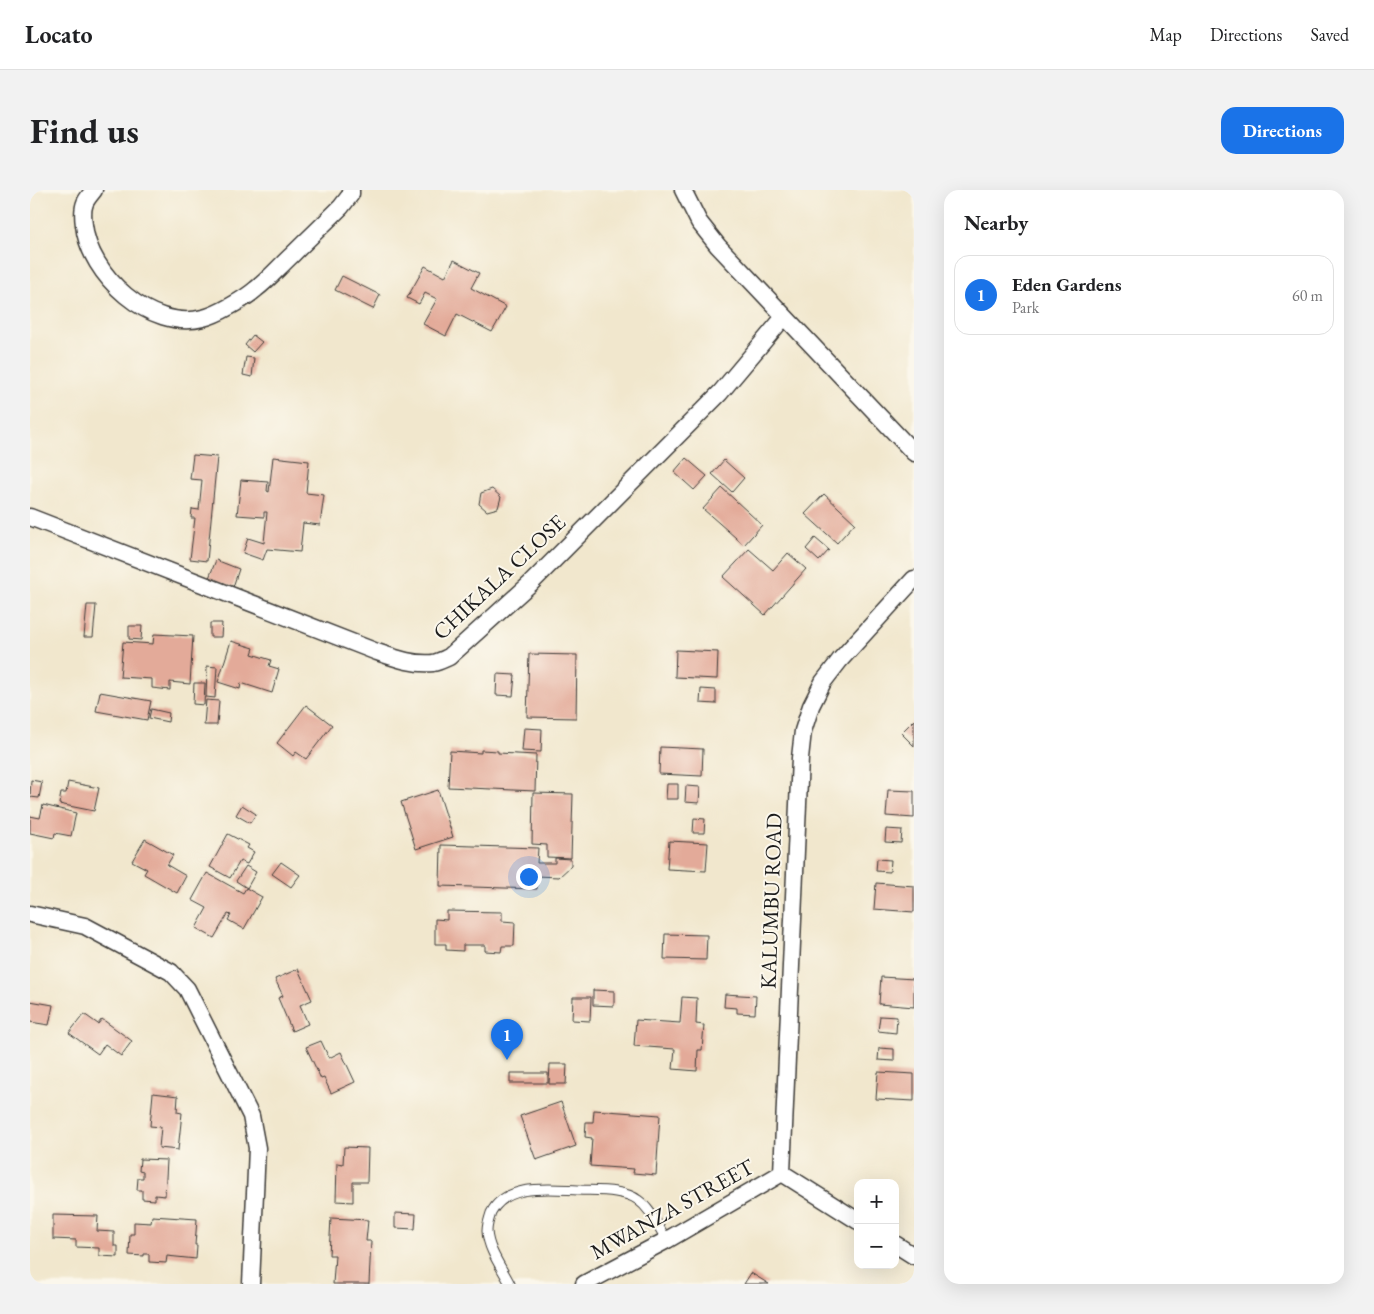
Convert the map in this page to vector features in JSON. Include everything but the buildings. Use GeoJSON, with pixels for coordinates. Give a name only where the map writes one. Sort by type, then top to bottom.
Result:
{"type":"FeatureCollection","features":[{"type":"Feature","properties":{"kind":"street"},"geometry":{"type":"LineString","coordinates":[[94,190],[85,203],[83,216],[85,236],[95,260],[112,283],[134,302],[163,317],[186,321],[217,313],[256,290],[341,207],[351,190]]}},
{"type":"Feature","properties":{"kind":"street"},"geometry":{"type":"LineString","coordinates":[[683,190],[699,222],[718,246],[914,453]]}},
{"type":"Feature","properties":{"kind":"street","name":"CHIKALA CLOSE"},"geometry":{"type":"LineString","coordinates":[[30,517],[377,652],[400,660],[435,663],[449,657],[537,577],[720,393],[784,317]]}},
{"type":"Feature","properties":{"kind":"street","name":"KALUMBU ROAD"},"geometry":{"type":"LineString","coordinates":[[782,1173],[800,758],[803,731],[811,706],[823,682],[840,660],[914,580]]}},
{"type":"Feature","properties":{"kind":"street"},"geometry":{"type":"LineString","coordinates":[[30,914],[85,926],[171,972],[187,989],[251,1116],[255,1131],[257,1148],[251,1284]]}},
{"type":"Feature","properties":{"kind":"street"},"geometry":{"type":"LineString","coordinates":[[782,1173],[854,1218]]}},
{"type":"Feature","properties":{"kind":"street","name":"MWANZA STREET"},"geometry":{"type":"LineString","coordinates":[[584,1284],[667,1240],[782,1173]]}},
{"type":"Feature","properties":{"kind":"street"},"geometry":{"type":"LineString","coordinates":[[899,1247],[914,1256]]}},
{"type":"Feature","properties":{"kind":"lane"},"geometry":{"type":"LineString","coordinates":[[510,1284],[491,1247],[487,1232],[488,1220],[495,1206],[509,1196],[526,1190],[546,1188],[623,1193],[637,1199],[646,1208],[667,1240]]}},
{"type":"Feature","properties":{"kind":"place","name":"Eden Gardens"},"geometry":{"type":"Point","coordinates":[507,1060]}}]}
